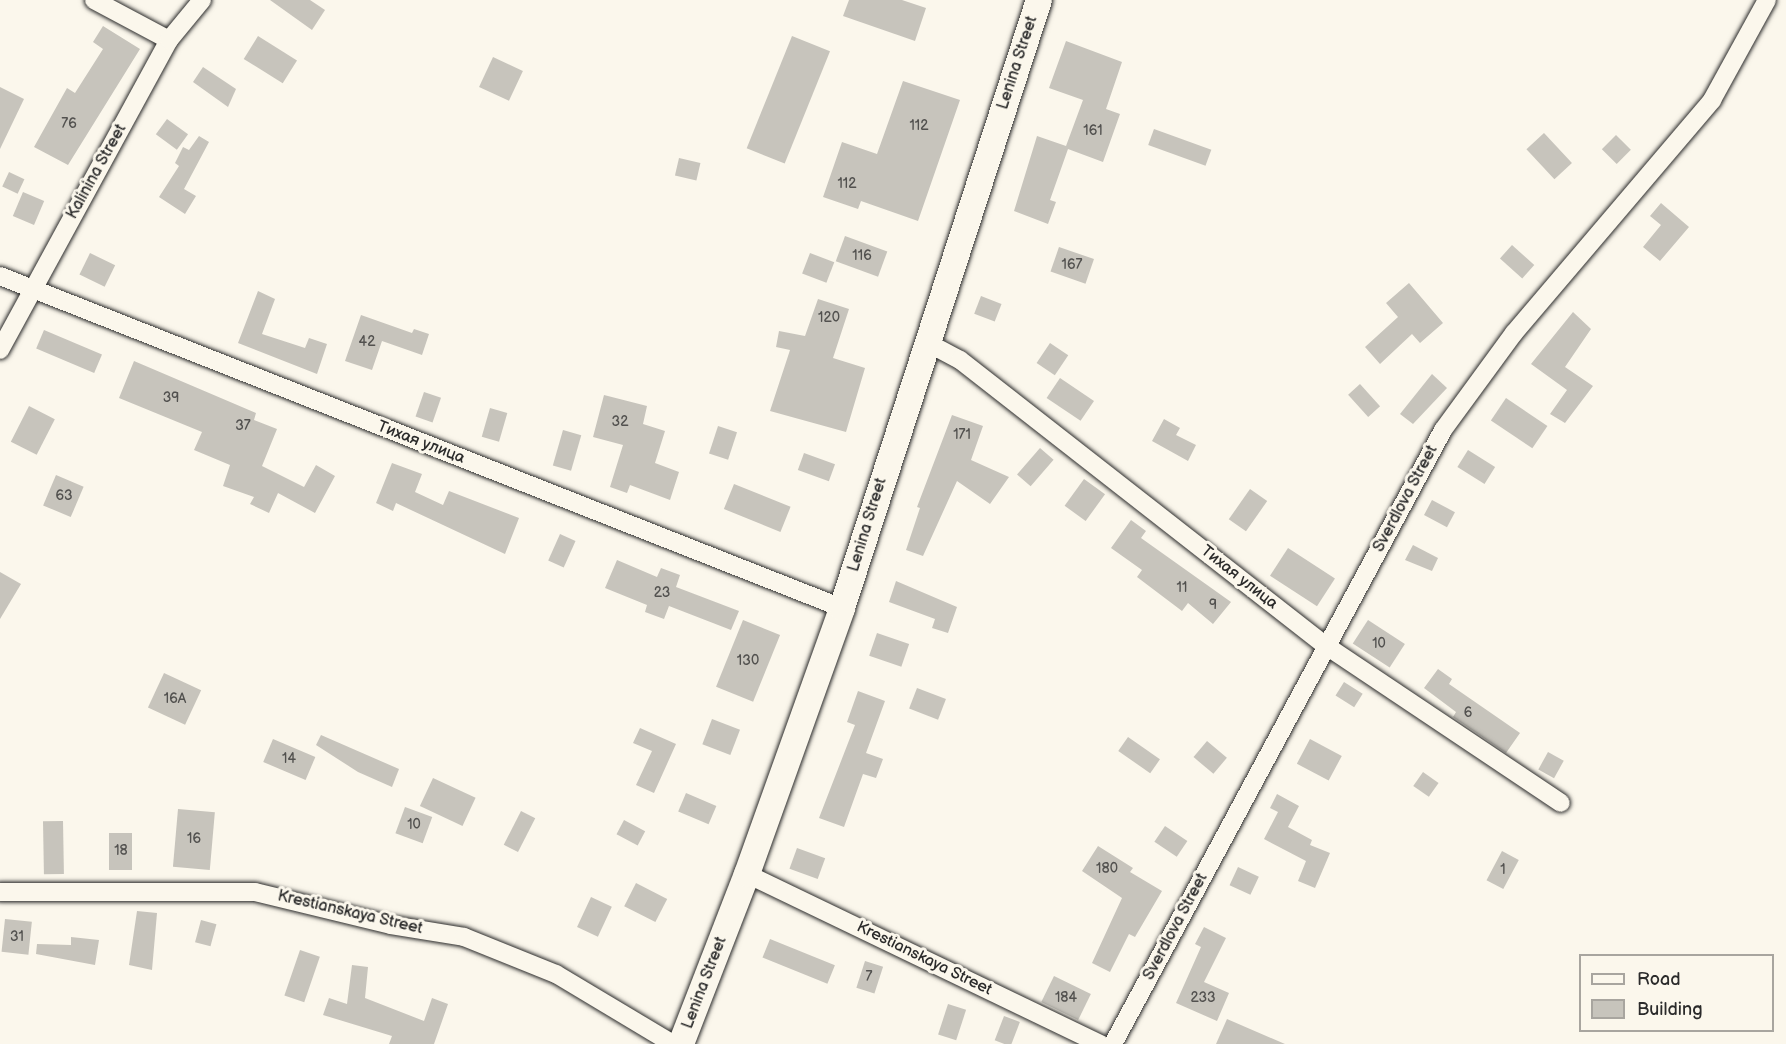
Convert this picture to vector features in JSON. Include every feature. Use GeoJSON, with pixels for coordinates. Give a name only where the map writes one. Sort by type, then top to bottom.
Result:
{"type":"FeatureCollection","features":[{"type":"Feature","properties":{"kind":"main road","name":"Lenina Street"},"geometry":{"type":"LineString","coordinates":[[681,1044],[747,874],[842,608],[1037,0]]}},
{"type":"Feature","properties":{"kind":"street"},"geometry":{"type":"LineString","coordinates":[[94,0],[169,40]]}},
{"type":"Feature","properties":{"kind":"street","name":"Kalinina Street"},"geometry":{"type":"LineString","coordinates":[[0,350],[169,40],[202,0]]}},
{"type":"Feature","properties":{"kind":"street","name":"Sverdlova Street"},"geometry":{"type":"LineString","coordinates":[[1113,1044],[1443,430],[1514,333],[1712,100],[1767,0]]}},
{"type":"Feature","properties":{"kind":"street","name":"Тихая улица"},"geometry":{"type":"LineString","coordinates":[[0,276],[33,291],[842,608]]}},
{"type":"Feature","properties":{"kind":"street","name":"Тихая улица"},"geometry":{"type":"LineString","coordinates":[[926,342],[960,360],[1328,647],[1561,803]]}},
{"type":"Feature","properties":{"kind":"street","name":"Krestianskaya Street"},"geometry":{"type":"LineString","coordinates":[[747,874],[1101,1044]]}},
{"type":"Feature","properties":{"kind":"street","name":"Krestianskaya Street"},"geometry":{"type":"LineString","coordinates":[[0,892],[255,892],[391,925],[464,937],[556,974],[673,1044]]}},
{"type":"Feature","properties":{"kind":"building"},"geometry":{"type":"Polygon","coordinates":[[[270,0],[310,0],[325,10],[312,30],[270,0]]]}},
{"type":"Feature","properties":{"kind":"building"},"geometry":{"type":"Polygon","coordinates":[[[849,0],[902,0],[926,8],[915,41],[843,16],[849,0]]]}},
{"type":"Feature","properties":{"kind":"building"},"geometry":{"type":"Polygon","coordinates":[[[103,26],[140,49],[68,165],[34,147],[67,88],[75,93],[103,49],[93,42],[103,26]]]}},
{"type":"Feature","properties":{"kind":"building"},"geometry":{"type":"Polygon","coordinates":[[[258,36],[297,60],[283,83],[244,59],[258,36]]]}},
{"type":"Feature","properties":{"kind":"building"},"geometry":{"type":"Polygon","coordinates":[[[792,36],[830,51],[785,164],[747,148],[792,36]]]}},
{"type":"Feature","properties":{"kind":"building"},"geometry":{"type":"Polygon","coordinates":[[[1066,41],[1122,62],[1106,109],[1120,114],[1103,162],[1068,149],[1050,200],[1056,202],[1048,224],[1014,211],[1037,136],[1066,146],[1083,100],[1049,88],[1066,41]]]}},
{"type":"Feature","properties":{"kind":"building"},"geometry":{"type":"Polygon","coordinates":[[[493,57],[523,71],[509,101],[479,87],[493,57]]]}},
{"type":"Feature","properties":{"kind":"building"},"geometry":{"type":"Polygon","coordinates":[[[203,67],[236,89],[228,107],[193,82],[203,67]]]}},
{"type":"Feature","properties":{"kind":"building"},"geometry":{"type":"Polygon","coordinates":[[[903,81],[960,100],[918,221],[861,201],[858,209],[823,197],[842,142],[877,154],[903,81]]]}},
{"type":"Feature","properties":{"kind":"building"},"geometry":{"type":"Polygon","coordinates":[[[0,87],[24,99],[0,149],[0,87]]]}},
{"type":"Feature","properties":{"kind":"building"},"geometry":{"type":"Polygon","coordinates":[[[167,119],[188,134],[177,150],[156,134],[167,119]]]}},
{"type":"Feature","properties":{"kind":"building"},"geometry":{"type":"Polygon","coordinates":[[[1154,129],[1211,150],[1206,166],[1148,145],[1154,129]]]}},
{"type":"Feature","properties":{"kind":"building"},"geometry":{"type":"Polygon","coordinates":[[[1544,133],[1572,163],[1554,179],[1526,149],[1544,133]]]}},
{"type":"Feature","properties":{"kind":"building"},"geometry":{"type":"Polygon","coordinates":[[[1616,135],[1631,150],[1617,164],[1602,149],[1616,135]]]}},
{"type":"Feature","properties":{"kind":"building"},"geometry":{"type":"Polygon","coordinates":[[[199,136],[209,142],[184,189],[196,196],[185,214],[159,197],[179,166],[175,163],[183,147],[189,150],[199,136]]]}},
{"type":"Feature","properties":{"kind":"building"},"geometry":{"type":"Polygon","coordinates":[[[679,158],[700,163],[696,180],[675,176],[679,158]]]}},
{"type":"Feature","properties":{"kind":"building"},"geometry":{"type":"Polygon","coordinates":[[[9,172],[24,179],[18,194],[2,187],[9,172]]]}},
{"type":"Feature","properties":{"kind":"building"},"geometry":{"type":"Polygon","coordinates":[[[23,192],[44,201],[34,225],[13,216],[23,192]]]}},
{"type":"Feature","properties":{"kind":"building"},"geometry":{"type":"Polygon","coordinates":[[[1661,203],[1689,227],[1660,261],[1643,247],[1661,225],[1650,216],[1661,203]]]}},
{"type":"Feature","properties":{"kind":"building"},"geometry":{"type":"Polygon","coordinates":[[[845,236],[887,251],[878,277],[836,261],[845,236]]]}},
{"type":"Feature","properties":{"kind":"building"},"geometry":{"type":"Polygon","coordinates":[[[1512,245],[1534,265],[1522,278],[1500,258],[1512,245]]]}},
{"type":"Feature","properties":{"kind":"building"},"geometry":{"type":"Polygon","coordinates":[[[1059,247],[1094,259],[1086,284],[1051,272],[1059,247]]]}},
{"type":"Feature","properties":{"kind":"building"},"geometry":{"type":"Polygon","coordinates":[[[90,253],[115,265],[105,287],[79,275],[90,253]]]}},
{"type":"Feature","properties":{"kind":"building"},"geometry":{"type":"Polygon","coordinates":[[[810,253],[834,262],[826,283],[802,274],[810,253]]]}},
{"type":"Feature","properties":{"kind":"building"},"geometry":{"type":"Polygon","coordinates":[[[1409,283],[1443,323],[1420,343],[1412,334],[1380,364],[1365,347],[1398,317],[1386,303],[1409,283]]]}},
{"type":"Feature","properties":{"kind":"building"},"geometry":{"type":"Polygon","coordinates":[[[258,291],[275,299],[262,334],[305,348],[309,338],[327,344],[317,374],[238,343],[258,291]]]}},
{"type":"Feature","properties":{"kind":"building"},"geometry":{"type":"Polygon","coordinates":[[[981,296],[1002,304],[995,322],[974,314],[981,296]]]}},
{"type":"Feature","properties":{"kind":"building"},"geometry":{"type":"Polygon","coordinates":[[[818,299],[849,309],[833,358],[865,368],[846,432],[770,411],[790,350],[776,347],[779,331],[805,336],[818,299]]]}},
{"type":"Feature","properties":{"kind":"building"},"geometry":{"type":"Polygon","coordinates":[[[1573,312],[1591,329],[1565,367],[1593,386],[1565,423],[1550,414],[1567,390],[1531,364],[1573,312]]]}},
{"type":"Feature","properties":{"kind":"building"},"geometry":{"type":"Polygon","coordinates":[[[361,315],[412,333],[414,329],[429,334],[422,355],[382,341],[372,370],[345,361],[361,315]]]}},
{"type":"Feature","properties":{"kind":"building"},"geometry":{"type":"Polygon","coordinates":[[[44,330],[102,355],[94,373],[36,348],[44,330]]]}},
{"type":"Feature","properties":{"kind":"building"},"geometry":{"type":"Polygon","coordinates":[[[1050,343],[1068,355],[1055,375],[1037,363],[1050,343]]]}},
{"type":"Feature","properties":{"kind":"building"},"geometry":{"type":"Polygon","coordinates":[[[134,361],[256,413],[254,420],[277,429],[262,466],[304,487],[316,465],[335,476],[315,513],[278,493],[269,513],[250,504],[254,497],[223,486],[230,465],[194,450],[202,432],[119,398],[134,361]]]}},
{"type":"Feature","properties":{"kind":"building"},"geometry":{"type":"Polygon","coordinates":[[[1432,374],[1447,388],[1413,424],[1400,414],[1432,374]]]}},
{"type":"Feature","properties":{"kind":"building"},"geometry":{"type":"Polygon","coordinates":[[[1060,378],[1094,401],[1081,421],[1047,398],[1060,378]]]}},
{"type":"Feature","properties":{"kind":"building"},"geometry":{"type":"Polygon","coordinates":[[[1360,384],[1380,406],[1368,417],[1348,395],[1360,384]]]}},
{"type":"Feature","properties":{"kind":"building"},"geometry":{"type":"Polygon","coordinates":[[[424,392],[441,398],[433,422],[416,417],[424,392]]]}},
{"type":"Feature","properties":{"kind":"building"},"geometry":{"type":"Polygon","coordinates":[[[604,395],[647,406],[643,424],[665,431],[655,463],[679,472],[670,500],[630,485],[627,493],[610,487],[623,445],[593,437],[604,395]]]}},
{"type":"Feature","properties":{"kind":"building"},"geometry":{"type":"Polygon","coordinates":[[[1506,398],[1547,426],[1532,448],[1491,420],[1506,398]]]}},
{"type":"Feature","properties":{"kind":"building"},"geometry":{"type":"Polygon","coordinates":[[[29,406],[55,419],[37,455],[11,442],[29,406]]]}},
{"type":"Feature","properties":{"kind":"building"},"geometry":{"type":"Polygon","coordinates":[[[490,408],[507,413],[499,442],[482,437],[490,408]]]}},
{"type":"Feature","properties":{"kind":"building"},"geometry":{"type":"Polygon","coordinates":[[[952,415],[983,426],[971,460],[1009,477],[990,504],[957,481],[923,556],[906,550],[920,508],[917,507],[952,415]]]}},
{"type":"Feature","properties":{"kind":"building"},"geometry":{"type":"Polygon","coordinates":[[[1164,419],[1180,428],[1176,435],[1196,445],[1188,461],[1152,441],[1164,419]]]}},
{"type":"Feature","properties":{"kind":"building"},"geometry":{"type":"Polygon","coordinates":[[[718,426],[737,432],[728,460],[709,454],[718,426]]]}},
{"type":"Feature","properties":{"kind":"building"},"geometry":{"type":"Polygon","coordinates":[[[563,430],[581,435],[571,471],[553,466],[563,430]]]}},
{"type":"Feature","properties":{"kind":"building"},"geometry":{"type":"Polygon","coordinates":[[[1040,448],[1054,460],[1031,486],[1017,474],[1040,448]]]}},
{"type":"Feature","properties":{"kind":"building"},"geometry":{"type":"Polygon","coordinates":[[[1468,450],[1495,467],[1485,484],[1457,467],[1468,450]]]}},
{"type":"Feature","properties":{"kind":"building"},"geometry":{"type":"Polygon","coordinates":[[[804,453],[835,464],[829,481],[798,470],[804,453]]]}},
{"type":"Feature","properties":{"kind":"building"},"geometry":{"type":"Polygon","coordinates":[[[392,463],[422,474],[415,492],[443,505],[449,491],[519,518],[505,554],[396,503],[393,511],[376,503],[392,463]]]}},
{"type":"Feature","properties":{"kind":"building"},"geometry":{"type":"Polygon","coordinates":[[[56,475],[84,487],[71,517],[43,505],[56,475]]]}},
{"type":"Feature","properties":{"kind":"building"},"geometry":{"type":"Polygon","coordinates":[[[1084,479],[1105,494],[1086,521],[1065,506],[1084,479]]]}},
{"type":"Feature","properties":{"kind":"building"},"geometry":{"type":"Polygon","coordinates":[[[734,484],[791,507],[780,532],[724,509],[734,484]]]}},
{"type":"Feature","properties":{"kind":"building"},"geometry":{"type":"Polygon","coordinates":[[[1250,489],[1267,501],[1246,531],[1229,519],[1250,489]]]}},
{"type":"Feature","properties":{"kind":"building"},"geometry":{"type":"Polygon","coordinates":[[[1432,500],[1455,512],[1447,527],[1424,515],[1432,500]]]}},
{"type":"Feature","properties":{"kind":"building"},"geometry":{"type":"Polygon","coordinates":[[[1131,520],[1146,531],[1141,538],[1231,602],[1213,624],[1188,603],[1182,611],[1137,577],[1142,570],[1111,548],[1131,520]]]}},
{"type":"Feature","properties":{"kind":"building"},"geometry":{"type":"Polygon","coordinates":[[[560,534],[576,541],[564,567],[548,560],[560,534]]]}},
{"type":"Feature","properties":{"kind":"building"},"geometry":{"type":"Polygon","coordinates":[[[1413,545],[1438,558],[1432,571],[1405,560],[1413,545]]]}},
{"type":"Feature","properties":{"kind":"building"},"geometry":{"type":"Polygon","coordinates":[[[1288,548],[1335,578],[1317,606],[1270,576],[1288,548]]]}},
{"type":"Feature","properties":{"kind":"building"},"geometry":{"type":"Polygon","coordinates":[[[617,560],[657,577],[661,568],[680,575],[676,587],[739,611],[731,630],[669,606],[664,619],[645,612],[647,605],[605,588],[617,560]]]}},
{"type":"Feature","properties":{"kind":"building"},"geometry":{"type":"Polygon","coordinates":[[[0,572],[21,584],[0,619],[0,572]]]}},
{"type":"Feature","properties":{"kind":"building"},"geometry":{"type":"Polygon","coordinates":[[[896,581],[957,607],[948,633],[932,628],[935,619],[889,602],[896,581]]]}},
{"type":"Feature","properties":{"kind":"building"},"geometry":{"type":"Polygon","coordinates":[[[743,620],[780,635],[753,702],[716,687],[743,620]]]}},
{"type":"Feature","properties":{"kind":"building"},"geometry":{"type":"Polygon","coordinates":[[[1368,620],[1405,644],[1390,667],[1353,643],[1368,620]]]}},
{"type":"Feature","properties":{"kind":"building"},"geometry":{"type":"Polygon","coordinates":[[[877,633],[909,644],[901,667],[869,656],[877,633]]]}},
{"type":"Feature","properties":{"kind":"building"},"geometry":{"type":"Polygon","coordinates":[[[1438,669],[1452,679],[1449,684],[1520,733],[1506,753],[1453,717],[1456,712],[1424,688],[1438,669]]]}},
{"type":"Feature","properties":{"kind":"building"},"geometry":{"type":"Polygon","coordinates":[[[164,673],[201,690],[185,725],[148,707],[164,673]]]}},
{"type":"Feature","properties":{"kind":"building"},"geometry":{"type":"Polygon","coordinates":[[[1344,682],[1363,694],[1354,707],[1336,696],[1344,682]]]}},
{"type":"Feature","properties":{"kind":"building"},"geometry":{"type":"Polygon","coordinates":[[[917,688],[946,699],[938,720],[909,709],[917,688]]]}},
{"type":"Feature","properties":{"kind":"building"},"geometry":{"type":"Polygon","coordinates":[[[858,691],[885,701],[866,753],[883,759],[876,778],[863,774],[844,827],[819,818],[855,725],[847,722],[858,691]]]}},
{"type":"Feature","properties":{"kind":"building"},"geometry":{"type":"Polygon","coordinates":[[[712,719],[740,730],[730,755],[702,744],[712,719]]]}},
{"type":"Feature","properties":{"kind":"building"},"geometry":{"type":"Polygon","coordinates":[[[640,728],[676,744],[654,793],[636,785],[652,751],[633,743],[640,728]]]}},
{"type":"Feature","properties":{"kind":"building"},"geometry":{"type":"Polygon","coordinates":[[[321,735],[399,769],[392,787],[358,772],[316,745],[321,735]]]}},
{"type":"Feature","properties":{"kind":"building"},"geometry":{"type":"Polygon","coordinates":[[[1128,737],[1160,759],[1150,773],[1118,751],[1128,737]]]}},
{"type":"Feature","properties":{"kind":"building"},"geometry":{"type":"Polygon","coordinates":[[[273,739],[315,757],[306,780],[263,762],[273,739]]]}},
{"type":"Feature","properties":{"kind":"building"},"geometry":{"type":"Polygon","coordinates":[[[1310,739],[1342,756],[1329,781],[1297,764],[1310,739]]]}},
{"type":"Feature","properties":{"kind":"building"},"geometry":{"type":"Polygon","coordinates":[[[1207,741],[1227,758],[1213,774],[1194,757],[1207,741]]]}},
{"type":"Feature","properties":{"kind":"building"},"geometry":{"type":"Polygon","coordinates":[[[1548,752],[1564,761],[1554,778],[1538,769],[1548,752]]]}},
{"type":"Feature","properties":{"kind":"building"},"geometry":{"type":"Polygon","coordinates":[[[1423,772],[1439,783],[1429,797],[1413,786],[1423,772]]]}},
{"type":"Feature","properties":{"kind":"building"},"geometry":{"type":"Polygon","coordinates":[[[433,778],[476,798],[462,826],[420,806],[433,778]]]}},
{"type":"Feature","properties":{"kind":"building"},"geometry":{"type":"Polygon","coordinates":[[[686,793],[716,806],[709,824],[678,811],[686,793]]]}},
{"type":"Feature","properties":{"kind":"building"},"geometry":{"type":"Polygon","coordinates":[[[1277,794],[1299,806],[1288,827],[1312,840],[1310,845],[1330,853],[1315,888],[1298,881],[1306,861],[1264,839],[1278,812],[1270,808],[1277,794]]]}},
{"type":"Feature","properties":{"kind":"building"},"geometry":{"type":"Polygon","coordinates":[[[405,807],[432,817],[423,843],[395,833],[405,807]]]}},
{"type":"Feature","properties":{"kind":"building"},"geometry":{"type":"Polygon","coordinates":[[[178,809],[215,812],[210,870],[173,867],[178,809]]]}},
{"type":"Feature","properties":{"kind":"building"},"geometry":{"type":"Polygon","coordinates":[[[521,811],[535,818],[518,852],[504,845],[521,811]]]}},
{"type":"Feature","properties":{"kind":"building"},"geometry":{"type":"Polygon","coordinates":[[[624,820],[645,831],[638,845],[616,834],[624,820]]]}},
{"type":"Feature","properties":{"kind":"building"},"geometry":{"type":"Polygon","coordinates":[[[43,821],[63,821],[64,874],[44,874],[43,821]]]}},
{"type":"Feature","properties":{"kind":"building"},"geometry":{"type":"Polygon","coordinates":[[[1165,826],[1187,841],[1177,857],[1154,842],[1165,826]]]}},
{"type":"Feature","properties":{"kind":"building"},"geometry":{"type":"Polygon","coordinates":[[[109,833],[132,833],[132,870],[109,870],[109,833]]]}},
{"type":"Feature","properties":{"kind":"building"},"geometry":{"type":"Polygon","coordinates":[[[1098,846],[1133,868],[1130,872],[1162,891],[1135,937],[1129,934],[1110,972],[1092,963],[1122,898],[1082,871],[1098,846]]]}},
{"type":"Feature","properties":{"kind":"building"},"geometry":{"type":"Polygon","coordinates":[[[797,848],[825,858],[818,879],[789,869],[797,848]]]}},
{"type":"Feature","properties":{"kind":"building"},"geometry":{"type":"Polygon","coordinates":[[[1502,851],[1519,860],[1503,889],[1487,880],[1502,851]]]}},
{"type":"Feature","properties":{"kind":"building"},"geometry":{"type":"Polygon","coordinates":[[[1238,867],[1259,877],[1250,895],[1230,885],[1238,867]]]}},
{"type":"Feature","properties":{"kind":"building"},"geometry":{"type":"Polygon","coordinates":[[[636,883],[667,899],[655,922],[624,906],[636,883]]]}},
{"type":"Feature","properties":{"kind":"building"},"geometry":{"type":"Polygon","coordinates":[[[591,897],[612,907],[598,937],[577,927],[591,897]]]}},
{"type":"Feature","properties":{"kind":"building"},"geometry":{"type":"Polygon","coordinates":[[[137,911],[157,913],[152,970],[129,965],[137,911]]]}},
{"type":"Feature","properties":{"kind":"building"},"geometry":{"type":"Polygon","coordinates":[[[5,919],[32,922],[28,955],[2,952],[5,919]]]}},
{"type":"Feature","properties":{"kind":"building"},"geometry":{"type":"Polygon","coordinates":[[[201,920],[216,924],[211,946],[195,942],[201,920]]]}},
{"type":"Feature","properties":{"kind":"building"},"geometry":{"type":"Polygon","coordinates":[[[1204,927],[1226,938],[1204,982],[1229,993],[1217,1021],[1176,1003],[1201,947],[1195,944],[1204,927]]]}},
{"type":"Feature","properties":{"kind":"building"},"geometry":{"type":"Polygon","coordinates":[[[71,937],[99,940],[95,965],[36,954],[37,944],[71,945],[71,937]]]}},
{"type":"Feature","properties":{"kind":"building"},"geometry":{"type":"Polygon","coordinates":[[[770,939],[835,965],[827,984],[763,958],[770,939]]]}},
{"type":"Feature","properties":{"kind":"building"},"geometry":{"type":"Polygon","coordinates":[[[300,950],[320,957],[304,1002],[284,995],[300,950]]]}},
{"type":"Feature","properties":{"kind":"building"},"geometry":{"type":"Polygon","coordinates":[[[865,961],[883,967],[874,994],[856,988],[865,961]]]}},
{"type":"Feature","properties":{"kind":"building"},"geometry":{"type":"Polygon","coordinates":[[[352,965],[368,967],[365,998],[424,1021],[432,998],[448,1004],[434,1044],[389,1044],[392,1036],[323,1015],[329,998],[347,1004],[352,965]]]}},
{"type":"Feature","properties":{"kind":"building"},"geometry":{"type":"Polygon","coordinates":[[[1054,976],[1091,994],[1078,1020],[1041,1002],[1054,976]]]}},
{"type":"Feature","properties":{"kind":"building"},"geometry":{"type":"Polygon","coordinates":[[[948,1004],[966,1010],[956,1040],[938,1034],[948,1004]]]}},
{"type":"Feature","properties":{"kind":"building"},"geometry":{"type":"Polygon","coordinates":[[[1004,1016],[1020,1022],[1011,1044],[995,1040],[1004,1016]]]}},
{"type":"Feature","properties":{"kind":"building"},"geometry":{"type":"Polygon","coordinates":[[[1227,1019],[1285,1044],[1216,1044],[1227,1019]]]}}]}
